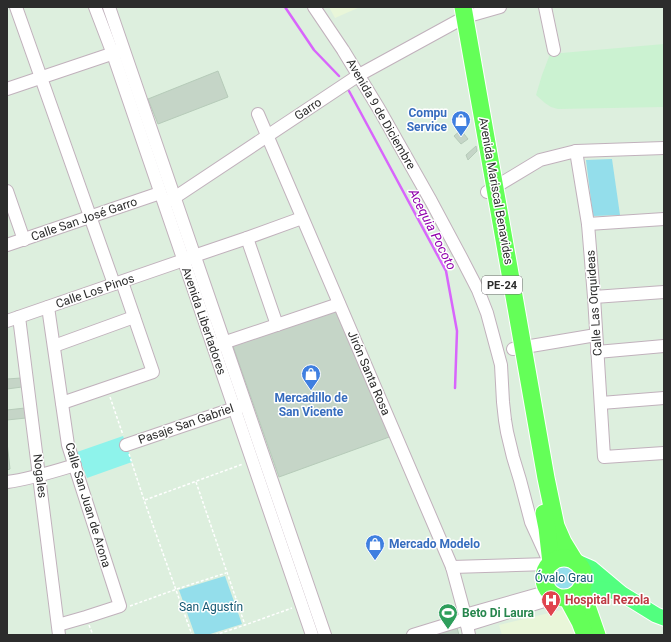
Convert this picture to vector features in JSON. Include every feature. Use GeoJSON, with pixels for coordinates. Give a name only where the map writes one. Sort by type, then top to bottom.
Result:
{"type":"FeatureCollection","features":[{"type":"Feature","properties":{"kind":"highway","name":"Avenida Mariscal Benavides"},"geometry":{"type":"LineString","coordinates":[[459,13],[518,348],[546,522],[550,563]]}},
{"type":"Feature","properties":{"kind":"highway","name":"Avenida Mariscal Benavides"},"geometry":{"type":"LineString","coordinates":[[518,348],[556,526],[574,561]]}},
{"type":"Feature","properties":{"kind":"highway"},"geometry":{"type":"LineString","coordinates":[[557,595],[572,596],[581,588],[584,578],[583,573],[581,568],[569,558],[558,558],[550,563],[546,569],[544,581],[546,586],[577,616],[585,635]]}},
{"type":"Feature","properties":{"kind":"highway"},"geometry":{"type":"LineString","coordinates":[[581,588],[597,635]]}},
{"type":"Feature","properties":{"kind":"main road"},"geometry":{"type":"LineString","coordinates":[[574,561],[591,568],[622,594],[656,615],[664,618]]}},
{"type":"Feature","properties":{"kind":"main road"},"geometry":{"type":"LineString","coordinates":[[581,588],[595,587],[622,594]]}},
{"type":"Feature","properties":{"kind":"street"},"geometry":{"type":"LineString","coordinates":[[16,7],[90,217],[134,318],[153,372],[62,403]]}},
{"type":"Feature","properties":{"kind":"street","name":"Avenida Libertadores"},"geometry":{"type":"LineString","coordinates":[[95,7],[118,52]]}},
{"type":"Feature","properties":{"kind":"street","name":"Avenida Libertadores"},"geometry":{"type":"LineString","coordinates":[[109,7],[118,52],[166,198],[189,258],[240,406],[325,635]]}},
{"type":"Feature","properties":{"kind":"street","name":"Avenida 9 de Diciembre"},"geometry":{"type":"LineString","coordinates":[[314,7],[359,75],[379,109],[435,207],[478,290],[487,313],[501,365],[503,402],[507,432],[513,456],[531,522],[550,563]]}},
{"type":"Feature","properties":{"kind":"street","name":"Garro"},"geometry":{"type":"LineString","coordinates":[[166,198],[267,137],[359,75],[459,13],[500,7]]}},
{"type":"Feature","properties":{"kind":"street"},"geometry":{"type":"LineString","coordinates":[[546,7],[554,50]]}},
{"type":"Feature","properties":{"kind":"street"},"geometry":{"type":"LineString","coordinates":[[7,89],[118,52]]}},
{"type":"Feature","properties":{"kind":"street","name":"Jirón Santa Rosa"},"geometry":{"type":"LineString","coordinates":[[258,114],[452,568],[466,624]]}},
{"type":"Feature","properties":{"kind":"street"},"geometry":{"type":"LineString","coordinates":[[491,189],[540,160],[576,151],[664,148]]}},
{"type":"Feature","properties":{"kind":"street","name":"Calle Las Orquideas"},"geometry":{"type":"LineString","coordinates":[[576,151],[588,224],[598,352],[604,457],[664,453]]}},
{"type":"Feature","properties":{"kind":"street"},"geometry":{"type":"LineString","coordinates":[[7,191],[24,240]]}},
{"type":"Feature","properties":{"kind":"street","name":"Calle San José Garro"},"geometry":{"type":"LineString","coordinates":[[7,245],[90,217],[166,198]]}},
{"type":"Feature","properties":{"kind":"street","name":"Calle Los Pinos"},"geometry":{"type":"LineString","coordinates":[[7,321],[302,218]]}},
{"type":"Feature","properties":{"kind":"street"},"geometry":{"type":"LineString","coordinates":[[588,224],[664,219]]}},
{"type":"Feature","properties":{"kind":"street"},"geometry":{"type":"LineString","coordinates":[[247,238],[277,325]]}},
{"type":"Feature","properties":{"kind":"street"},"geometry":{"type":"LineString","coordinates":[[594,297],[664,292]]}},
{"type":"Feature","properties":{"kind":"street"},"geometry":{"type":"LineString","coordinates":[[219,345],[339,304]]}},
{"type":"Feature","properties":{"kind":"street","name":"Calle San Juan de Arona"},"geometry":{"type":"LineString","coordinates":[[48,307],[68,445],[120,606]]}},
{"type":"Feature","properties":{"kind":"street","name":"Nogales"},"geometry":{"type":"LineString","coordinates":[[19,317],[59,630]]}},
{"type":"Feature","properties":{"kind":"street"},"geometry":{"type":"LineString","coordinates":[[54,346],[134,318]]}},
{"type":"Feature","properties":{"kind":"street"},"geometry":{"type":"LineString","coordinates":[[518,348],[596,335]]}},
{"type":"Feature","properties":{"kind":"street"},"geometry":{"type":"LineString","coordinates":[[598,352],[664,346]]}},
{"type":"Feature","properties":{"kind":"street"},"geometry":{"type":"LineString","coordinates":[[601,403],[664,398]]}},
{"type":"Feature","properties":{"kind":"street","name":"Avenida Libertadores"},"geometry":{"type":"LineString","coordinates":[[240,406],[252,461],[312,635]]}},
{"type":"Feature","properties":{"kind":"street","name":"Pasaje San Gabriel"},"geometry":{"type":"LineString","coordinates":[[126,445],[240,406]]}},
{"type":"Feature","properties":{"kind":"street"},"geometry":{"type":"LineString","coordinates":[[7,482],[40,476],[75,465]]}},
{"type":"Feature","properties":{"kind":"street"},"geometry":{"type":"LineString","coordinates":[[452,568],[550,563]]}},
{"type":"Feature","properties":{"kind":"street"},"geometry":{"type":"LineString","coordinates":[[413,635],[466,624],[557,595]]}},
{"type":"Feature","properties":{"kind":"street"},"geometry":{"type":"LineString","coordinates":[[59,630],[86,617],[120,606]]}},
{"type":"Feature","properties":{"kind":"path"},"geometry":{"type":"LineString","coordinates":[[107,388],[144,500],[177,589],[192,635]]}},
{"type":"Feature","properties":{"kind":"path"},"geometry":{"type":"LineString","coordinates":[[144,500],[252,461]]}},
{"type":"Feature","properties":{"kind":"path"},"geometry":{"type":"LineString","coordinates":[[196,482],[245,625]]}},
{"type":"Feature","properties":{"kind":"path"},"geometry":{"type":"LineString","coordinates":[[120,606],[130,606],[227,573]]}},
{"type":"Feature","properties":{"kind":"path"},"geometry":{"type":"LineString","coordinates":[[215,635],[302,604]]}},
{"type":"Feature","properties":{"kind":"shaded area"},"geometry":{"type":"Polygon","coordinates":[[[329,7],[360,7],[335,18],[329,7]]]}},
{"type":"Feature","properties":{"kind":"shaded area"},"geometry":{"type":"Polygon","coordinates":[[[664,44],[664,107],[558,109],[551,107],[536,95],[550,54],[664,44]]]}},
{"type":"Feature","properties":{"kind":"shaded area"},"geometry":{"type":"Polygon","coordinates":[[[123,436],[132,462],[87,478],[77,452],[123,436]]]}},
{"type":"Feature","properties":{"kind":"shaded area","name":"Hospital Rezola"},"geometry":{"type":"Polygon","coordinates":[[[566,609],[575,635],[502,635],[499,625],[566,609]]]}},
{"type":"Feature","properties":{"kind":"green space"},"geometry":{"type":"Polygon","coordinates":[[[612,159],[620,215],[593,216],[586,160],[612,159]]]}},
{"type":"Feature","properties":{"kind":"green space","name":"Óvalo Grau"},"geometry":{"type":"Polygon","coordinates":[[[566,561],[580,570],[581,581],[575,592],[570,595],[553,592],[547,582],[548,571],[556,563],[566,561]]]}},
{"type":"Feature","properties":{"kind":"green space","name":"San Agustín"},"geometry":{"type":"Polygon","coordinates":[[[225,576],[242,624],[207,635],[195,635],[179,590],[225,576]]]}},
{"type":"Feature","properties":{"kind":"building"},"geometry":{"type":"Polygon","coordinates":[[[218,71],[228,97],[158,124],[148,99],[218,71]]]}},
{"type":"Feature","properties":{"kind":"building","name":"Compu Service"},"geometry":{"type":"Polygon","coordinates":[[[461,130],[468,139],[461,144],[454,136],[461,130]]]}},
{"type":"Feature","properties":{"kind":"building"},"geometry":{"type":"Polygon","coordinates":[[[476,146],[477,151],[468,160],[466,155],[476,146]]]}},
{"type":"Feature","properties":{"kind":"building","name":"Mercadillo de San Vicente"},"geometry":{"type":"Polygon","coordinates":[[[337,311],[392,436],[279,477],[233,346],[337,311]]]}},
{"type":"Feature","properties":{"kind":"building"},"geometry":{"type":"Polygon","coordinates":[[[21,378],[22,387],[7,389],[7,379],[21,378]]]}},
{"type":"Feature","properties":{"kind":"building"},"geometry":{"type":"Polygon","coordinates":[[[25,408],[26,418],[7,420],[7,410],[25,408]]]}},
{"type":"Feature","properties":{"kind":"building"},"geometry":{"type":"Polygon","coordinates":[[[7,442],[10,469],[7,470],[7,442]]]}},
{"type":"Feature","properties":{"kind":"building","name":"Beto Di Laura"},"geometry":{"type":"Polygon","coordinates":[[[456,624],[459,635],[421,635],[456,624]]]}},
{"type":"Feature","properties":{"kind":"waterway","name":"Acequia Pocoto"},"geometry":{"type":"LineString","coordinates":[[285,7],[314,50],[339,76]]}},
{"type":"Feature","properties":{"kind":"waterway","name":"Acequia Pocoto"},"geometry":{"type":"LineString","coordinates":[[349,91],[446,271],[457,331],[455,388]]}},
{"type":"Feature","properties":{"kind":"place","name":"Compu Service"},"geometry":{"type":"Point","coordinates":[461,137]}},
{"type":"Feature","properties":{"kind":"place","name":"Mercadillo de San Vicente"},"geometry":{"type":"Point","coordinates":[311,391]}},
{"type":"Feature","properties":{"kind":"place","name":"Mercado Modelo"},"geometry":{"type":"Point","coordinates":[375,561]}},
{"type":"Feature","properties":{"kind":"place","name":"Hospital Rezola"},"geometry":{"type":"Point","coordinates":[551,617]}},
{"type":"Feature","properties":{"kind":"place","name":"Beto Di Laura"},"geometry":{"type":"Point","coordinates":[448,630]}}]}
